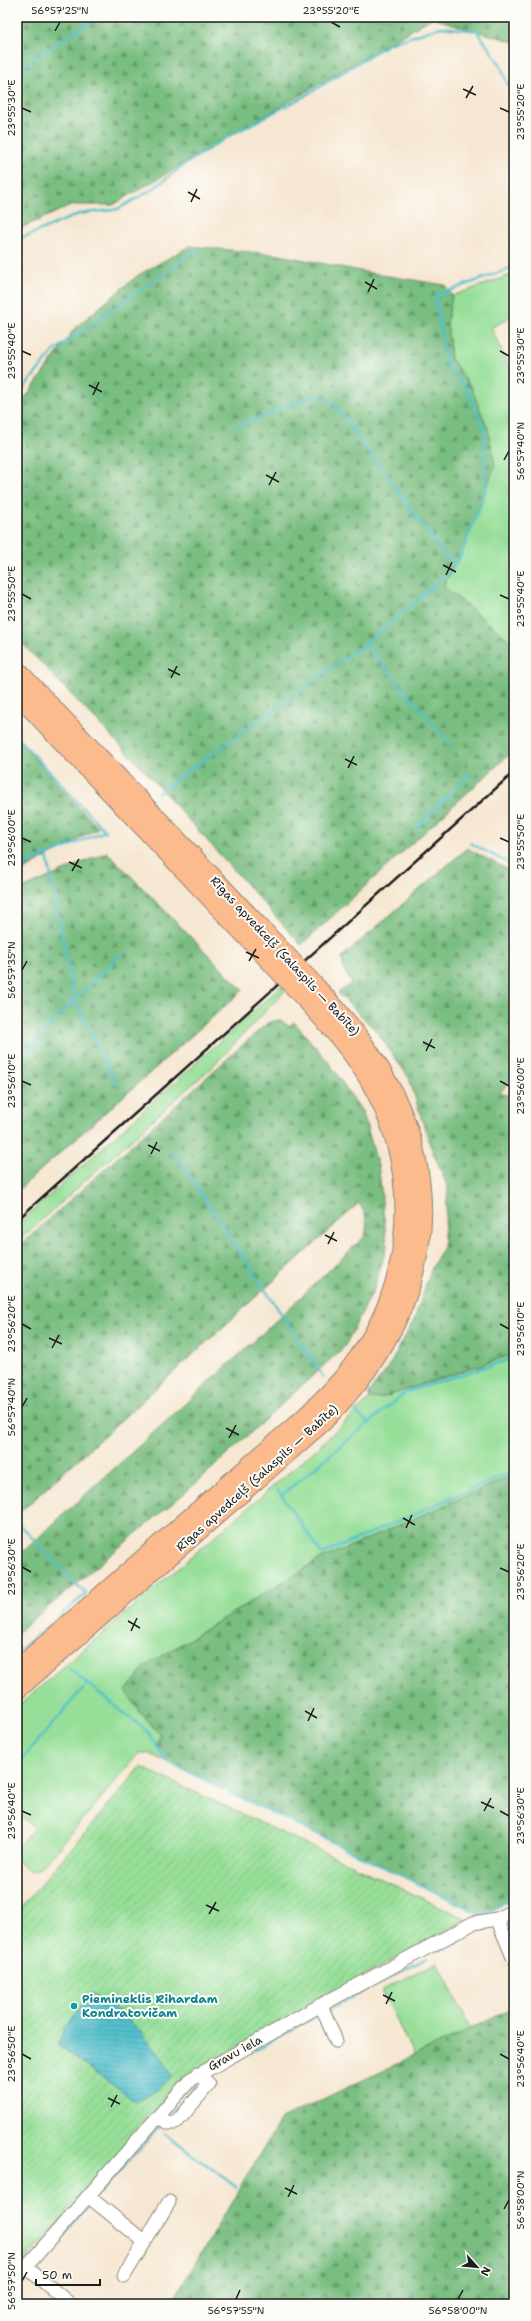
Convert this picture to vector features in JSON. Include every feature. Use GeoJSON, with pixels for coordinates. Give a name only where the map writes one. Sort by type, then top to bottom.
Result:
{"type":"FeatureCollection","features":[{"type":"Feature","properties":{"kind":"highway","name":"Rīgas apvedceļš (Salaspils — Babīte)"},"geometry":{"type":"LineString","coordinates":[[17,670],[267,947]]}},
{"type":"Feature","properties":{"kind":"highway","name":"Rīgas apvedceļš (Salaspils — Babīte)"},"geometry":{"type":"LineString","coordinates":[[17,694],[312,994],[352,1027],[381,1068],[395,1095],[411,1138],[418,1172],[421,1220],[417,1264],[404,1306],[391,1335],[375,1362],[346,1398],[323,1422],[17,1690]]}},
{"type":"Feature","properties":{"kind":"highway","name":"Rīgas apvedceļš (Salaspils — Babīte)"},"geometry":{"type":"LineString","coordinates":[[17,1669],[307,1415],[339,1382],[357,1359],[375,1332],[388,1304],[401,1261],[405,1227],[404,1192],[394,1138],[383,1106],[363,1070],[338,1036],[312,994]]}},
{"type":"Feature","properties":{"kind":"street","name":"Gravu iela"},"geometry":{"type":"LineString","coordinates":[[17,2277],[191,2079],[321,2005],[464,1928],[474,1923],[497,1919],[514,1911]]}},
{"type":"Feature","properties":{"kind":"street"},"geometry":{"type":"LineString","coordinates":[[497,1919],[514,1959]]}},
{"type":"Feature","properties":{"kind":"street"},"geometry":{"type":"LineString","coordinates":[[321,2005],[336,2041]]}},
{"type":"Feature","properties":{"kind":"street"},"geometry":{"type":"LineString","coordinates":[[158,2117],[169,2123],[176,2123],[209,2084],[198,2074]]}},
{"type":"Feature","properties":{"kind":"street"},"geometry":{"type":"LineString","coordinates":[[88,2196],[145,2242]]}},
{"type":"Feature","properties":{"kind":"street"},"geometry":{"type":"LineString","coordinates":[[124,2276],[169,2202]]}},
{"type":"Feature","properties":{"kind":"street"},"geometry":{"type":"LineString","coordinates":[[26,2267],[70,2304]]}},
{"type":"Feature","properties":{"kind":"green space"},"geometry":{"type":"Polygon","coordinates":[[[17,17],[514,17],[514,42],[432,18],[113,205],[72,205],[17,230],[17,17]]]}},
{"type":"Feature","properties":{"kind":"green space"},"geometry":{"type":"Polygon","coordinates":[[[190,246],[280,255],[376,274],[445,285],[452,296],[447,322],[451,359],[471,387],[488,429],[495,465],[465,546],[443,586],[514,644],[514,750],[301,945],[143,769],[17,638],[17,407],[29,393],[75,328],[137,276],[190,246]]]}},
{"type":"Feature","properties":{"kind":"green space"},"geometry":{"type":"Polygon","coordinates":[[[514,274],[514,315],[491,328],[514,377],[514,644],[443,587],[465,546],[471,387],[451,359],[447,322],[452,296],[514,274]]]}},
{"type":"Feature","properties":{"kind":"green space"},"geometry":{"type":"Polygon","coordinates":[[[17,739],[98,828],[17,874],[17,739]]]}},
{"type":"Feature","properties":{"kind":"green space"},"geometry":{"type":"Polygon","coordinates":[[[467,848],[514,873],[514,1075],[500,1093],[508,1095],[514,1093],[514,1354],[381,1398],[370,1399],[368,1393],[387,1370],[414,1320],[431,1270],[443,1247],[448,1188],[429,1142],[409,1078],[377,1032],[338,993],[352,983],[344,970],[342,957],[467,848]]]}},
{"type":"Feature","properties":{"kind":"green space"},"geometry":{"type":"Polygon","coordinates":[[[107,852],[243,990],[17,1191],[17,891],[107,852]]]}},
{"type":"Feature","properties":{"kind":"green space"},"geometry":{"type":"Polygon","coordinates":[[[281,986],[285,991],[213,1066],[17,1242],[17,1225],[281,986]]]}},
{"type":"Feature","properties":{"kind":"green space"},"geometry":{"type":"Polygon","coordinates":[[[279,1020],[289,1026],[294,1022],[330,1064],[363,1113],[379,1170],[387,1246],[374,1289],[345,1346],[194,1485],[17,1633],[17,1557],[265,1331],[364,1237],[366,1219],[359,1203],[17,1515],[17,1248],[258,1031],[269,1022],[279,1020]]]}},
{"type":"Feature","properties":{"kind":"green space"},"geometry":{"type":"Polygon","coordinates":[[[514,1354],[514,1475],[317,1561],[146,1666],[139,1711],[160,1734],[164,1758],[172,1764],[147,1753],[139,1753],[52,1856],[37,1870],[30,1871],[17,1861],[17,1848],[34,1828],[17,1811],[17,1707],[314,1451],[370,1399],[381,1398],[514,1354]]]}},
{"type":"Feature","properties":{"kind":"green space"},"geometry":{"type":"Polygon","coordinates":[[[514,1475],[514,1898],[482,1915],[172,1764],[164,1758],[157,1745],[160,1734],[139,1711],[126,1691],[146,1666],[317,1561],[514,1475]]]}},
{"type":"Feature","properties":{"kind":"green space"},"geometry":{"type":"Polygon","coordinates":[[[141,1767],[467,1919],[190,2074],[17,2270],[17,1912],[141,1767]]]}},
{"type":"Feature","properties":{"kind":"green space"},"geometry":{"type":"Polygon","coordinates":[[[438,1962],[470,2029],[414,2056],[382,1990],[438,1962]]]}},
{"type":"Feature","properties":{"kind":"green space"},"geometry":{"type":"Polygon","coordinates":[[[514,2008],[514,2304],[171,2304],[281,2119],[514,2008]]]}},
{"type":"Feature","properties":{"kind":"water"},"geometry":{"type":"Polygon","coordinates":[[[91,1993],[103,1999],[138,2029],[158,2053],[172,2076],[159,2088],[136,2102],[58,2045],[65,2027],[91,1993]]]}},
{"type":"Feature","properties":{"kind":"waterway"},"geometry":{"type":"LineString","coordinates":[[17,70],[97,17]]}},
{"type":"Feature","properties":{"kind":"waterway"},"geometry":{"type":"LineString","coordinates":[[17,240],[79,214],[118,209],[153,189],[181,167],[229,136],[303,97],[389,44],[441,27],[477,31],[500,64],[514,101]]}},
{"type":"Feature","properties":{"kind":"waterway"},"geometry":{"type":"LineString","coordinates":[[17,396],[54,351],[198,249]]}},
{"type":"Feature","properties":{"kind":"waterway"},"geometry":{"type":"LineString","coordinates":[[158,793],[365,644],[451,571],[459,559],[486,491],[484,429],[467,389],[446,363],[435,296],[514,267]]}},
{"type":"Feature","properties":{"kind":"waterway"},"geometry":{"type":"LineString","coordinates":[[238,426],[310,397],[322,396],[332,401],[449,561],[459,559]]}},
{"type":"Feature","properties":{"kind":"waterway"},"geometry":{"type":"LineString","coordinates":[[365,644],[450,744]]}},
{"type":"Feature","properties":{"kind":"waterway"},"geometry":{"type":"LineString","coordinates":[[17,737],[105,831],[17,868]]}},
{"type":"Feature","properties":{"kind":"waterway"},"geometry":{"type":"LineString","coordinates":[[416,828],[470,774]]}},
{"type":"Feature","properties":{"kind":"waterway"},"geometry":{"type":"LineString","coordinates":[[470,843],[514,866]]}},
{"type":"Feature","properties":{"kind":"waterway"},"geometry":{"type":"LineString","coordinates":[[47,855],[74,998],[116,1084]]}},
{"type":"Feature","properties":{"kind":"waterway"},"geometry":{"type":"LineString","coordinates":[[17,1065],[50,1024],[121,954]]}},
{"type":"Feature","properties":{"kind":"waterway"},"geometry":{"type":"LineString","coordinates":[[174,1153],[324,1378]]}},
{"type":"Feature","properties":{"kind":"waterway"},"geometry":{"type":"LineString","coordinates":[[282,1495],[406,1392],[514,1358]]}},
{"type":"Feature","properties":{"kind":"waterway"},"geometry":{"type":"LineString","coordinates":[[355,1411],[368,1423]]}},
{"type":"Feature","properties":{"kind":"waterway"},"geometry":{"type":"LineString","coordinates":[[278,1490],[322,1554],[514,1471]]}},
{"type":"Feature","properties":{"kind":"waterway"},"geometry":{"type":"LineString","coordinates":[[17,1522],[86,1594],[17,1652]]}},
{"type":"Feature","properties":{"kind":"waterway"},"geometry":{"type":"LineString","coordinates":[[68,1668],[148,1732],[164,1758],[172,1764],[482,1915],[514,1898]]}},
{"type":"Feature","properties":{"kind":"waterway"},"geometry":{"type":"LineString","coordinates":[[17,1765],[87,1684]]}},
{"type":"Feature","properties":{"kind":"waterway"},"geometry":{"type":"LineString","coordinates":[[439,1951],[470,1934]]}},
{"type":"Feature","properties":{"kind":"waterway"},"geometry":{"type":"LineString","coordinates":[[330,2009],[427,1958]]}},
{"type":"Feature","properties":{"kind":"waterway"},"geometry":{"type":"LineString","coordinates":[[221,2069],[317,2016]]}},
{"type":"Feature","properties":{"kind":"waterway"},"geometry":{"type":"LineString","coordinates":[[170,2115],[197,2084]]}},
{"type":"Feature","properties":{"kind":"waterway"},"geometry":{"type":"LineString","coordinates":[[100,2193],[159,2127]]}},
{"type":"Feature","properties":{"kind":"waterway"},"geometry":{"type":"LineString","coordinates":[[165,2133],[236,2187]]}},
{"type":"Feature","properties":{"kind":"waterway"},"geometry":{"type":"LineString","coordinates":[[49,2253],[88,2207]]}},
{"type":"Feature","properties":{"kind":"railway"},"geometry":{"type":"LineString","coordinates":[[17,1220],[514,772]]}},
{"type":"Feature","properties":{"kind":"place","name":"Piemineklis Rihardam Kondratovičam"},"geometry":{"type":"Point","coordinates":[74,2006]}}]}
